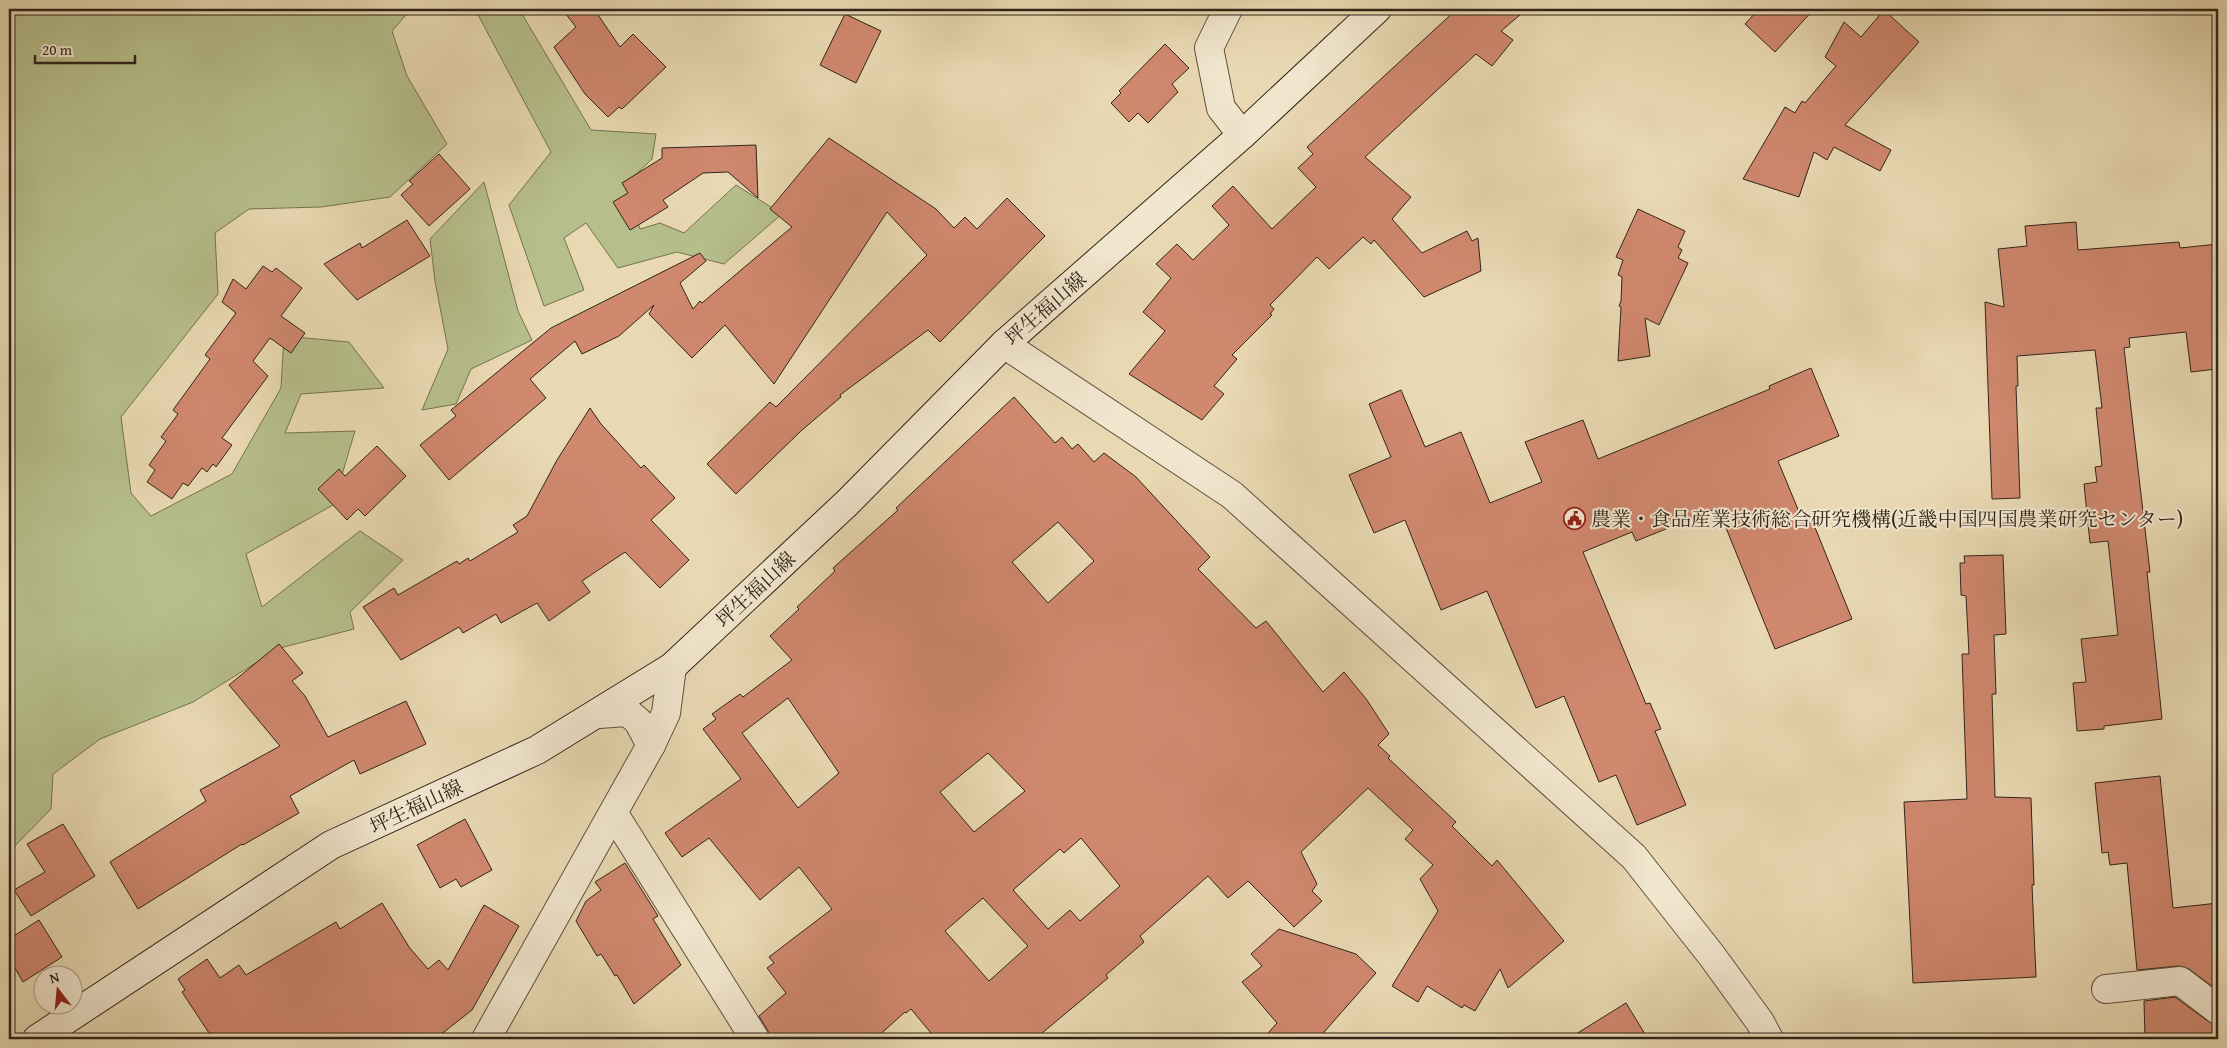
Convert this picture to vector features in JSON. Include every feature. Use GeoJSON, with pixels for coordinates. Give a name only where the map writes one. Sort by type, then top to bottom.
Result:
{"type":"FeatureCollection","features":[{"type":"Feature","properties":{"kind":"street"},"geometry":{"type":"LineString","coordinates":[[1228,9],[1209,48],[1221,108],[1242,135]]}},
{"type":"Feature","properties":{"kind":"street","name":"坪生福山線"},"geometry":{"type":"LineString","coordinates":[[37,1039],[331,845],[537,750],[599,714],[672,666],[847,503],[1004,344],[1242,135],[1377,9]]}},
{"type":"Feature","properties":{"kind":"street"},"geometry":{"type":"LineString","coordinates":[[1004,344],[1232,495],[1626,851],[1712,956],[1760,1022],[1768,1039]]}},
{"type":"Feature","properties":{"kind":"street"},"geometry":{"type":"LineString","coordinates":[[486,1039],[651,746],[666,713],[672,666]]}},
{"type":"Feature","properties":{"kind":"street"},"geometry":{"type":"LineString","coordinates":[[599,714],[628,712],[638,721],[651,746]]}},
{"type":"Feature","properties":{"kind":"street"},"geometry":{"type":"LineString","coordinates":[[614,814],[755,1039]]}},
{"type":"Feature","properties":{"kind":"street"},"geometry":{"type":"LineString","coordinates":[[2106,989],[2180,981],[2218,1010]]}},
{"type":"Feature","properties":{"kind":"green space"},"geometry":{"type":"Polygon","coordinates":[[[9,9],[411,9],[392,31],[407,76],[447,144],[390,197],[321,207],[249,209],[215,233],[218,294],[121,417],[131,493],[151,516],[232,474],[281,388],[284,336],[349,342],[384,388],[301,394],[285,433],[355,431],[333,505],[246,554],[262,607],[360,531],[403,560],[350,612],[354,629],[280,648],[193,702],[100,739],[53,774],[51,809],[9,852],[9,9]]]}},
{"type":"Feature","properties":{"kind":"green space"},"geometry":{"type":"Polygon","coordinates":[[[475,9],[519,9],[591,130],[656,134],[652,159],[626,184],[640,229],[660,223],[684,233],[736,185],[782,214],[724,264],[677,252],[618,268],[586,223],[564,238],[584,290],[544,306],[509,205],[551,152],[475,9]]]}},
{"type":"Feature","properties":{"kind":"green space"},"geometry":{"type":"Polygon","coordinates":[[[484,182],[518,311],[532,340],[471,369],[456,404],[422,410],[448,349],[435,281],[430,239],[484,182]]]}},
{"type":"Feature","properties":{"kind":"building"},"geometry":{"type":"Polygon","coordinates":[[[562,9],[594,9],[620,47],[633,34],[666,67],[622,109],[619,107],[608,117],[585,94],[554,47],[576,27],[562,9]]]}},
{"type":"Feature","properties":{"kind":"building"},"geometry":{"type":"Polygon","coordinates":[[[1457,9],[1527,9],[1501,31],[1513,40],[1492,66],[1476,54],[1365,157],[1411,197],[1392,219],[1422,253],[1467,231],[1472,241],[1478,238],[1481,271],[1424,297],[1374,240],[1371,244],[1363,237],[1329,269],[1317,257],[1270,305],[1274,309],[1270,314],[1272,315],[1232,355],[1237,359],[1214,386],[1224,394],[1202,420],[1129,374],[1165,331],[1143,312],[1171,278],[1156,264],[1177,244],[1193,260],[1229,225],[1212,206],[1233,186],[1272,229],[1316,187],[1298,168],[1313,154],[1307,147],[1457,9]]]}},
{"type":"Feature","properties":{"kind":"building"},"geometry":{"type":"Polygon","coordinates":[[[1759,9],[1814,9],[1775,52],[1745,24],[1759,9]]]}},
{"type":"Feature","properties":{"kind":"building"},"geometry":{"type":"Polygon","coordinates":[[[1884,10],[1919,42],[1845,125],[1891,150],[1880,171],[1834,147],[1827,160],[1814,152],[1799,197],[1743,179],[1785,107],[1795,113],[1802,101],[1805,103],[1836,66],[1825,57],[1844,22],[1861,37],[1884,10]]]}},
{"type":"Feature","properties":{"kind":"building"},"geometry":{"type":"Polygon","coordinates":[[[845,14],[881,31],[856,83],[820,65],[845,14]]]}},
{"type":"Feature","properties":{"kind":"building"},"geometry":{"type":"Polygon","coordinates":[[[1165,44],[1189,68],[1172,84],[1178,92],[1148,123],[1138,113],[1129,122],[1111,103],[1121,93],[1119,91],[1165,44]]]}},
{"type":"Feature","properties":{"kind":"building"},"geometry":{"type":"Polygon","coordinates":[[[829,138],[936,209],[954,228],[965,217],[977,229],[1007,198],[1045,236],[940,342],[928,330],[840,395],[841,397],[802,430],[736,494],[707,464],[770,402],[776,407],[927,255],[887,212],[774,384],[725,325],[692,358],[649,314],[654,305],[619,336],[582,354],[575,341],[530,379],[546,398],[449,480],[420,445],[456,416],[451,410],[551,328],[700,253],[706,261],[680,283],[693,309],[700,301],[702,303],[792,227],[770,209],[829,138]]]}},
{"type":"Feature","properties":{"kind":"building"},"geometry":{"type":"Polygon","coordinates":[[[756,145],[758,198],[728,172],[703,173],[663,200],[668,207],[630,230],[613,202],[628,193],[622,183],[662,158],[662,148],[756,145]]]}},
{"type":"Feature","properties":{"kind":"building"},"geometry":{"type":"Polygon","coordinates":[[[439,154],[470,189],[429,226],[401,195],[413,184],[409,181],[439,154]]]}},
{"type":"Feature","properties":{"kind":"building"},"geometry":{"type":"Polygon","coordinates":[[[1638,209],[1685,231],[1678,247],[1682,250],[1678,258],[1688,263],[1659,325],[1645,318],[1650,356],[1618,361],[1621,307],[1619,306],[1622,277],[1618,275],[1623,260],[1616,257],[1638,209]]]}},
{"type":"Feature","properties":{"kind":"building"},"geometry":{"type":"Polygon","coordinates":[[[407,220],[430,256],[357,300],[324,264],[360,243],[362,248],[407,220]]]}},
{"type":"Feature","properties":{"kind":"building"},"geometry":{"type":"Polygon","coordinates":[[[2076,222],[2078,250],[2179,242],[2180,248],[2218,244],[2218,329],[2213,329],[2216,369],[2191,372],[2186,332],[2129,338],[2130,347],[2124,348],[2150,572],[2147,572],[2162,719],[2104,726],[2104,729],[2077,731],[2073,683],[2086,682],[2081,639],[2118,635],[2108,541],[2090,543],[2084,484],[2097,482],[2095,467],[2102,466],[2096,408],[2102,408],[2095,350],[2017,356],[2018,386],[2016,386],[2020,498],[1992,499],[1985,302],[2004,307],[1998,249],[2027,246],[2025,226],[2076,222]]]}},
{"type":"Feature","properties":{"kind":"building"},"geometry":{"type":"Polygon","coordinates":[[[263,266],[272,272],[276,268],[302,288],[281,316],[305,333],[291,353],[270,338],[253,361],[268,376],[222,438],[232,445],[216,467],[213,464],[207,472],[202,468],[188,486],[183,483],[172,499],[147,482],[155,470],[149,465],[166,441],[161,437],[178,414],[173,410],[210,359],[205,355],[236,313],[222,302],[233,279],[246,289],[263,266]]]}},
{"type":"Feature","properties":{"kind":"building"},"geometry":{"type":"Polygon","coordinates":[[[1811,368],[1839,436],[1778,461],[1804,524],[1812,520],[1852,619],[1775,649],[1718,508],[1636,541],[1632,532],[1583,552],[1646,704],[1650,703],[1661,729],[1655,731],[1686,805],[1637,825],[1616,775],[1599,782],[1564,696],[1536,708],[1487,591],[1441,610],[1405,520],[1374,533],[1349,475],[1391,457],[1369,404],[1401,390],[1425,447],[1461,432],[1490,503],[1542,482],[1525,442],[1583,420],[1598,459],[1770,389],[1769,386],[1811,368]]]}},
{"type":"Feature","properties":{"kind":"building"},"geometry":{"type":"Polygon","coordinates":[[[1014,397],[1055,443],[1062,437],[1072,449],[1078,444],[1094,462],[1104,453],[1136,477],[1210,557],[1198,569],[1256,628],[1266,621],[1323,692],[1344,672],[1367,700],[1389,734],[1378,745],[1390,756],[1388,758],[1456,822],[1452,826],[1492,866],[1497,860],[1564,941],[1508,988],[1500,969],[1475,1011],[1464,1005],[1462,1008],[1427,986],[1418,1002],[1392,986],[1438,911],[1420,879],[1433,865],[1405,839],[1413,830],[1368,788],[1301,852],[1317,884],[1312,891],[1322,901],[1294,927],[1248,881],[1228,898],[1208,876],[1140,936],[1144,942],[1106,975],[1108,978],[1035,1039],[936,1039],[911,1009],[905,1012],[875,1039],[770,1039],[768,1031],[759,1016],[786,993],[767,968],[774,963],[769,957],[832,909],[799,867],[760,900],[709,838],[682,857],[665,833],[741,779],[703,729],[716,719],[712,714],[740,694],[743,697],[792,660],[770,636],[835,571],[833,568],[898,510],[896,508],[1014,397]],[[1058,522],[1012,562],[1048,603],[1094,561],[1058,522]],[[788,698],[742,733],[798,808],[839,773],[788,698]],[[988,753],[940,792],[974,832],[1025,791],[988,753]],[[1081,838],[1064,853],[1060,849],[1013,890],[1048,929],[1070,910],[1080,921],[1120,886],[1081,838]],[[983,898],[945,931],[989,981],[1028,946],[983,898]]]}},
{"type":"Feature","properties":{"kind":"building"},"geometry":{"type":"Polygon","coordinates":[[[590,408],[601,424],[641,468],[644,465],[675,498],[651,520],[689,560],[660,588],[625,552],[582,581],[590,592],[549,621],[537,603],[501,623],[496,614],[463,633],[459,627],[401,660],[363,607],[394,588],[398,595],[457,561],[459,564],[468,558],[470,561],[518,532],[513,525],[527,516],[557,460],[590,408]]]}},
{"type":"Feature","properties":{"kind":"building"},"geometry":{"type":"Polygon","coordinates":[[[377,446],[406,476],[365,516],[358,509],[347,520],[318,489],[339,469],[345,476],[377,446]]]}},
{"type":"Feature","properties":{"kind":"building"},"geometry":{"type":"Polygon","coordinates":[[[2003,555],[2006,634],[1994,635],[1996,694],[1992,694],[1995,797],[2031,798],[2036,977],[1913,983],[1904,802],[1967,799],[1962,654],[1969,654],[1966,596],[1961,595],[1960,563],[1965,563],[1964,556],[2003,555]]]}},
{"type":"Feature","properties":{"kind":"building"},"geometry":{"type":"Polygon","coordinates":[[[279,644],[303,673],[292,681],[305,696],[328,737],[406,701],[426,744],[360,774],[354,760],[290,796],[299,813],[242,844],[138,909],[110,862],[206,801],[200,790],[280,746],[229,685],[279,644]]]}},
{"type":"Feature","properties":{"kind":"building"},"geometry":{"type":"Polygon","coordinates":[[[2160,776],[2173,908],[2218,903],[2218,991],[2189,969],[2179,966],[2137,970],[2127,863],[2110,865],[2108,852],[2102,853],[2095,783],[2160,776]]]}},
{"type":"Feature","properties":{"kind":"building"},"geometry":{"type":"Polygon","coordinates":[[[465,819],[492,870],[461,887],[456,879],[440,888],[417,845],[465,819]]]}},
{"type":"Feature","properties":{"kind":"building"},"geometry":{"type":"Polygon","coordinates":[[[63,824],[95,876],[31,916],[14,890],[45,872],[27,844],[63,824]]]}},
{"type":"Feature","properties":{"kind":"building"},"geometry":{"type":"Polygon","coordinates":[[[625,863],[658,916],[653,919],[681,965],[634,1004],[617,975],[615,976],[601,954],[597,956],[576,921],[586,901],[601,890],[595,882],[625,863]]]}},
{"type":"Feature","properties":{"kind":"building"},"geometry":{"type":"Polygon","coordinates":[[[382,903],[409,947],[428,969],[439,960],[448,970],[484,905],[519,926],[472,1010],[435,1039],[213,1039],[182,992],[185,990],[178,979],[207,959],[220,978],[239,965],[246,975],[336,922],[340,929],[382,903]]]}},
{"type":"Feature","properties":{"kind":"building"},"geometry":{"type":"Polygon","coordinates":[[[39,920],[62,957],[48,966],[32,966],[32,976],[23,982],[9,958],[9,939],[39,920]]]}},
{"type":"Feature","properties":{"kind":"building"},"geometry":{"type":"Polygon","coordinates":[[[1279,929],[1356,954],[1376,973],[1318,1039],[1263,1039],[1277,1023],[1242,982],[1262,966],[1251,954],[1279,929]]]}},
{"type":"Feature","properties":{"kind":"building"},"geometry":{"type":"Polygon","coordinates":[[[2175,997],[2209,1022],[2218,1025],[2218,1039],[2145,1039],[2144,1001],[2175,997]]]}},
{"type":"Feature","properties":{"kind":"building"},"geometry":{"type":"Polygon","coordinates":[[[1626,1003],[1648,1039],[1568,1039],[1626,1003]]]}},
{"type":"Feature","properties":{"kind":"place","name":"農業・食品産業技術総合研究機構(近畿中国四国農業研究センター)"},"geometry":{"type":"Point","coordinates":[1575,518]}}]}
